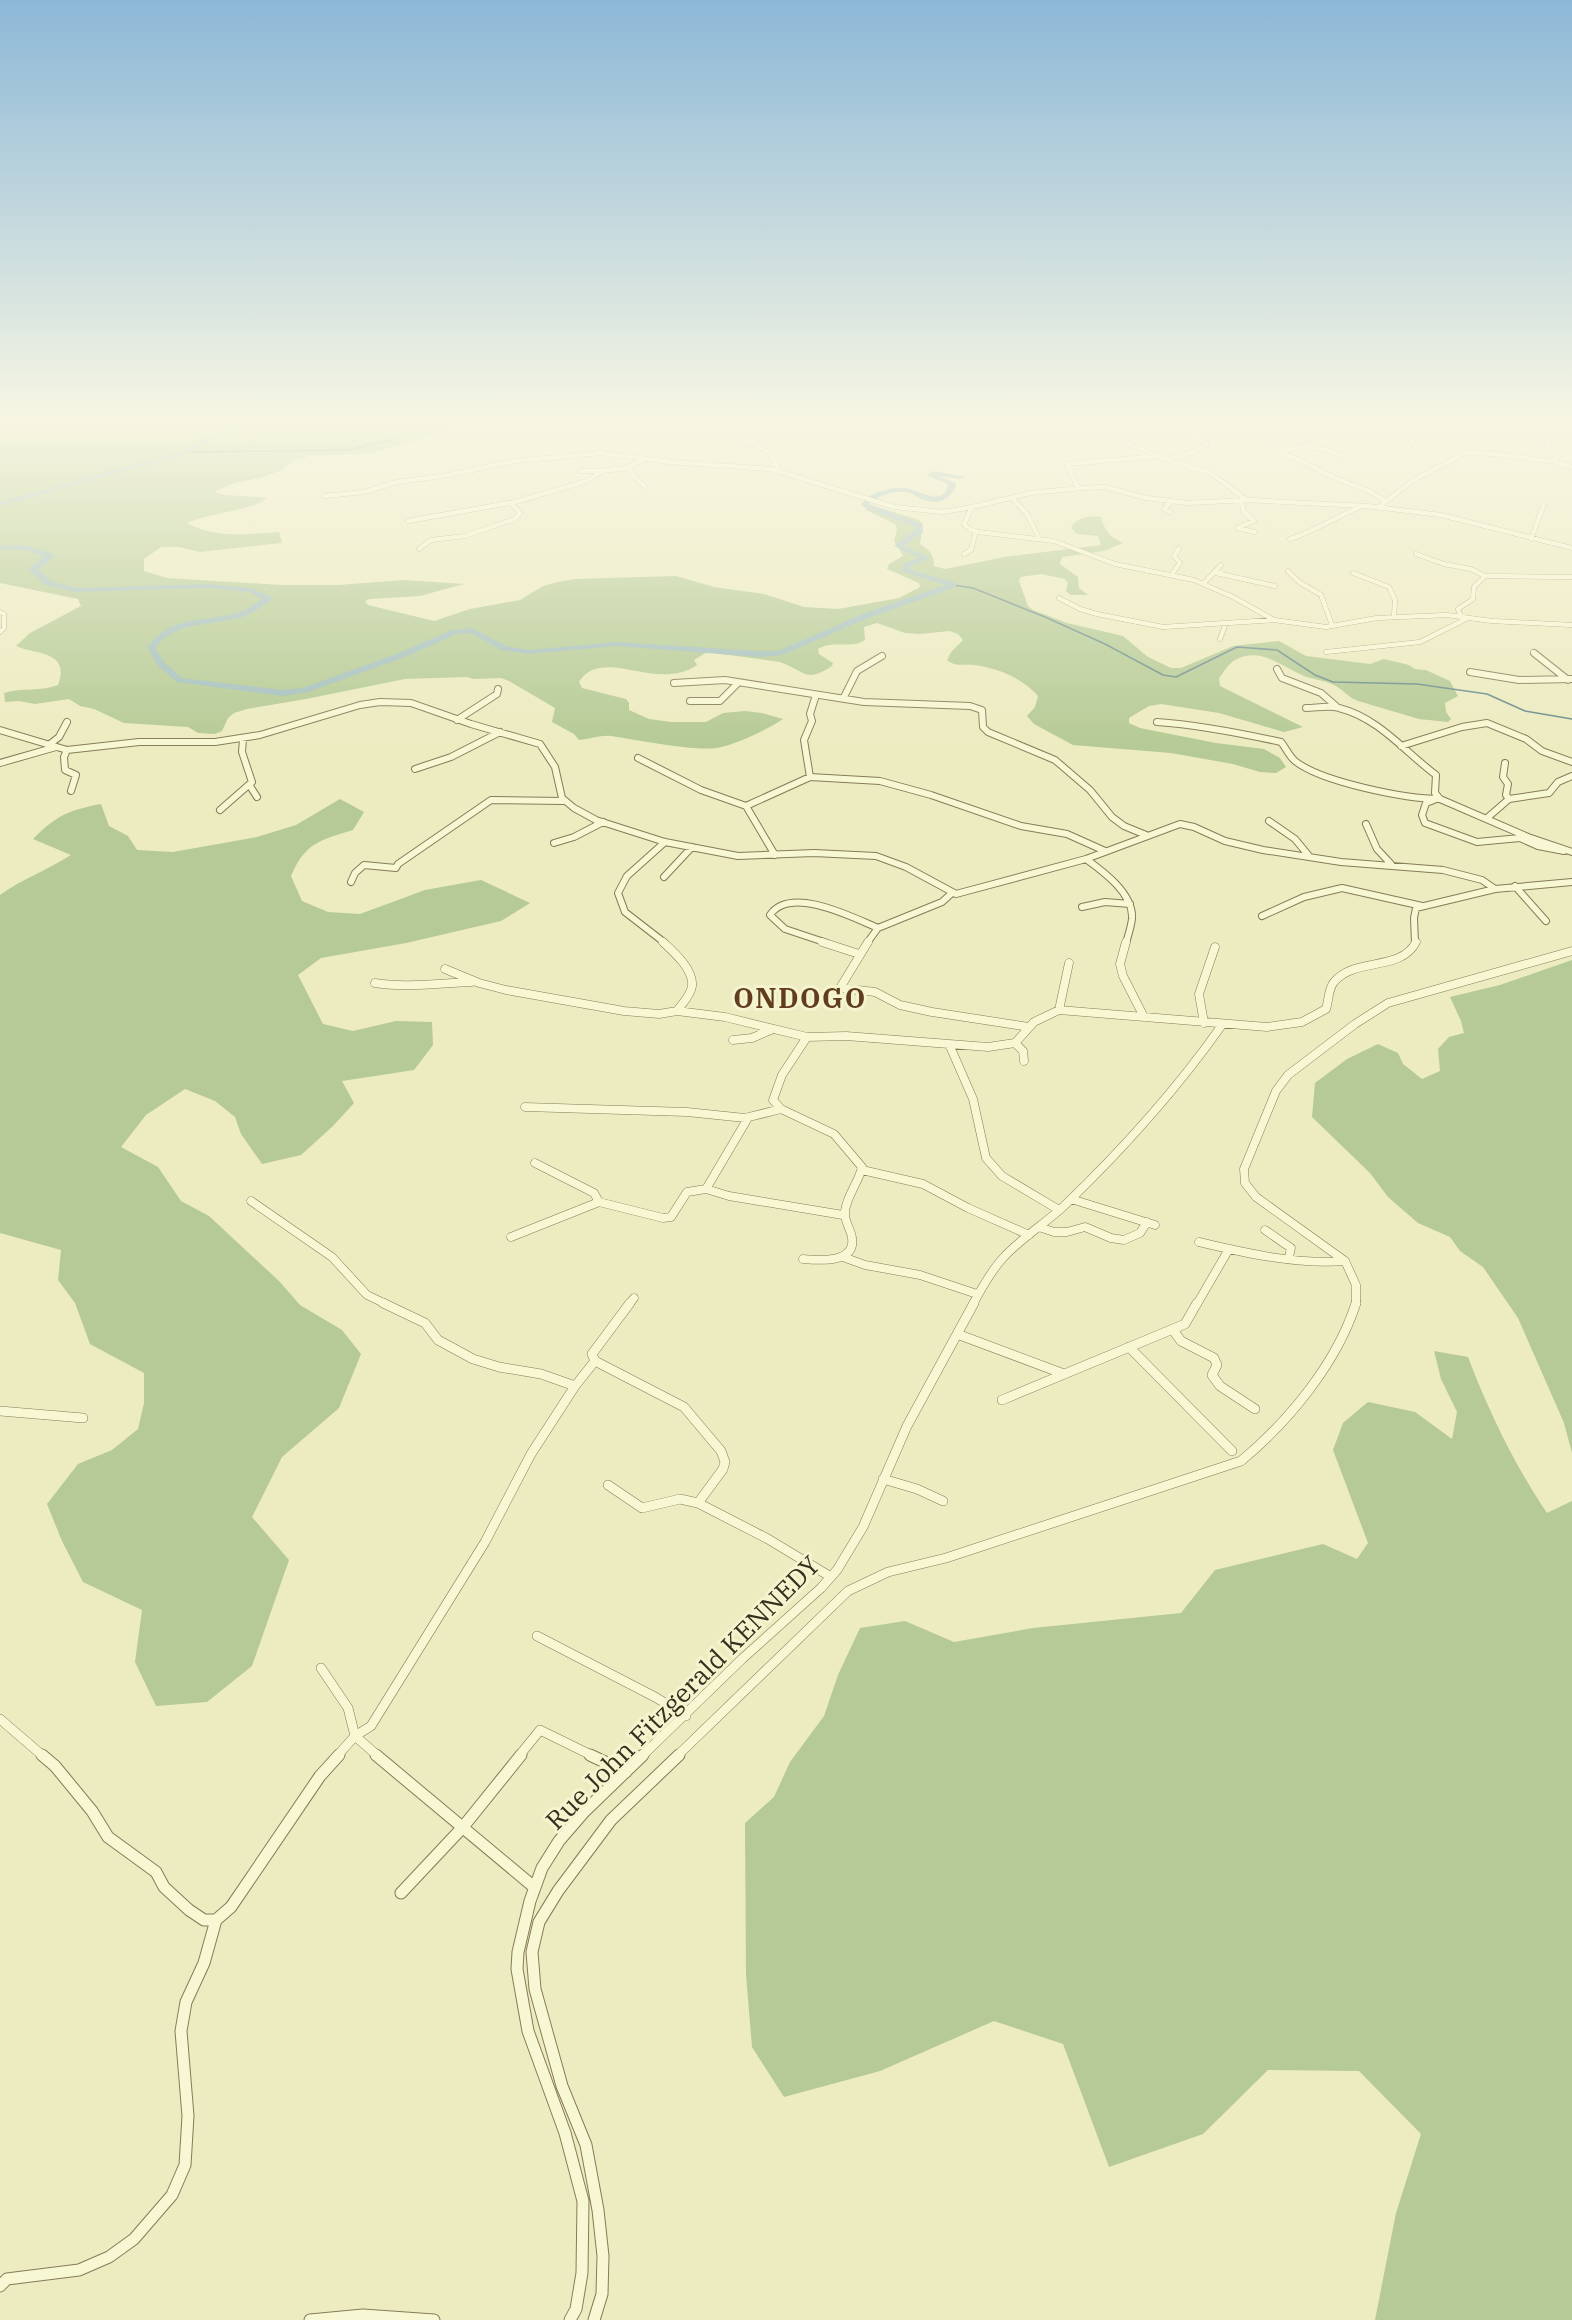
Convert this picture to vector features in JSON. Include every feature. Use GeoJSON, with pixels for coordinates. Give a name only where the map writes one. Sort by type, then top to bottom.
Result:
{"type":"FeatureCollection","features":[{"type":"Feature","properties":{"kind":"street"},"geometry":{"type":"LineString","coordinates":[[419,549],[431,540],[465,536],[482,530]]}},
{"type":"Feature","properties":{"kind":"street"},"geometry":{"type":"LineString","coordinates":[[1036,530],[1040,538]]}},
{"type":"Feature","properties":{"kind":"street"},"geometry":{"type":"LineString","coordinates":[[1251,530],[1255,531]]}},
{"type":"Feature","properties":{"kind":"street"},"geometry":{"type":"LineString","coordinates":[[1290,539],[1315,530]]}},
{"type":"Feature","properties":{"kind":"street"},"geometry":{"type":"LineString","coordinates":[[1500,530],[1572,548]]}},
{"type":"Feature","properties":{"kind":"street"},"geometry":{"type":"LineString","coordinates":[[1531,539],[1536,530]]}},
{"type":"Feature","properties":{"kind":"street"},"geometry":{"type":"LineString","coordinates":[[964,554],[971,550],[976,531],[1040,538],[1067,544],[1115,564],[1172,574],[1204,583],[1274,620]]}},
{"type":"Feature","properties":{"kind":"street"},"geometry":{"type":"LineString","coordinates":[[1172,574],[1179,563],[1174,556],[1179,548]]}},
{"type":"Feature","properties":{"kind":"street"},"geometry":{"type":"LineString","coordinates":[[1416,554],[1444,564],[1471,569],[1485,576],[1572,577]]}},
{"type":"Feature","properties":{"kind":"street"},"geometry":{"type":"LineString","coordinates":[[1204,583],[1216,573],[1221,565]]}},
{"type":"Feature","properties":{"kind":"street"},"geometry":{"type":"LineString","coordinates":[[1288,571],[1299,582],[1321,595],[1332,625]]}},
{"type":"Feature","properties":{"kind":"street"},"geometry":{"type":"LineString","coordinates":[[1216,573],[1275,586]]}},
{"type":"Feature","properties":{"kind":"street"},"geometry":{"type":"LineString","coordinates":[[1353,573],[1389,587],[1395,600],[1394,617]]}},
{"type":"Feature","properties":{"kind":"street"},"geometry":{"type":"LineString","coordinates":[[1461,617],[1458,609],[1473,599],[1474,587],[1485,576]]}},
{"type":"Feature","properties":{"kind":"street"},"geometry":{"type":"LineString","coordinates":[[1059,598],[1080,609],[1150,625],[1178,627],[1274,620],[1326,627],[1394,617],[1441,615],[1545,626],[1572,625]]}},
{"type":"Feature","properties":{"kind":"street"},"geometry":{"type":"LineString","coordinates":[[0,612],[4,614],[0,632]]}},
{"type":"Feature","properties":{"kind":"street"},"geometry":{"type":"LineString","coordinates":[[1326,652],[1420,642],[1468,618]]}},
{"type":"Feature","properties":{"kind":"street"},"geometry":{"type":"LineString","coordinates":[[1220,639],[1226,623]]}},
{"type":"Feature","properties":{"kind":"street"},"geometry":{"type":"LineString","coordinates":[[1533,652],[1570,679]]}},
{"type":"Feature","properties":{"kind":"street"},"geometry":{"type":"LineString","coordinates":[[844,698],[850,680],[857,669],[882,656]]}},
{"type":"Feature","properties":{"kind":"street"},"geometry":{"type":"LineString","coordinates":[[1277,669],[1282,678],[1322,693],[1337,707],[1387,732],[1399,741],[1401,746],[1436,775],[1437,800]]}},
{"type":"Feature","properties":{"kind":"street"},"geometry":{"type":"LineString","coordinates":[[1470,672],[1519,680],[1570,679]]}},
{"type":"Feature","properties":{"kind":"street"},"geometry":{"type":"LineString","coordinates":[[674,683],[698,680],[738,683],[893,704],[979,708],[982,710],[983,727],[988,732],[1055,760],[1090,790],[1112,818],[1146,835]]}},
{"type":"Feature","properties":{"kind":"street"},"geometry":{"type":"LineString","coordinates":[[690,700],[720,701],[738,683]]}},
{"type":"Feature","properties":{"kind":"street"},"geometry":{"type":"LineString","coordinates":[[457,720],[497,694],[498,689]]}},
{"type":"Feature","properties":{"kind":"street"},"geometry":{"type":"LineString","coordinates":[[810,777],[804,740],[812,721],[810,714],[816,695]]}},
{"type":"Feature","properties":{"kind":"street"},"geometry":{"type":"LineString","coordinates":[[0,730],[67,750],[139,742],[243,739],[311,721],[353,706],[380,702],[419,705],[457,720],[542,746],[555,767],[560,793],[564,801],[579,812],[603,822],[665,842],[738,856],[814,853],[876,856],[906,867],[952,893],[960,894],[1086,859],[1146,835],[1183,824],[1225,841],[1310,857],[1452,872],[1487,882],[1496,889]]}},
{"type":"Feature","properties":{"kind":"street"},"geometry":{"type":"LineString","coordinates":[[1306,708],[1337,707]]}},
{"type":"Feature","properties":{"kind":"street"},"geometry":{"type":"LineString","coordinates":[[0,763],[53,746],[67,722]]}},
{"type":"Feature","properties":{"kind":"street"},"geometry":{"type":"LineString","coordinates":[[1156,722],[1195,725],[1216,731],[1233,731],[1281,742],[1287,747],[1294,760],[1310,770],[1375,788],[1437,800],[1528,837],[1572,852]]}},
{"type":"Feature","properties":{"kind":"street"},"geometry":{"type":"LineString","coordinates":[[1401,746],[1462,727],[1487,723],[1526,740],[1542,751],[1572,762]]}},
{"type":"Feature","properties":{"kind":"street"},"geometry":{"type":"LineString","coordinates":[[415,769],[451,757],[500,732]]}},
{"type":"Feature","properties":{"kind":"street"},"geometry":{"type":"LineString","coordinates":[[243,739],[242,752],[251,778],[250,786],[257,797]]}},
{"type":"Feature","properties":{"kind":"street"},"geometry":{"type":"LineString","coordinates":[[67,750],[64,757],[65,770],[76,775],[71,791]]}},
{"type":"Feature","properties":{"kind":"street"},"geometry":{"type":"LineString","coordinates":[[638,758],[701,790],[746,806],[776,855]]}},
{"type":"Feature","properties":{"kind":"street"},"geometry":{"type":"LineString","coordinates":[[1506,763],[1503,777],[1508,784],[1506,795],[1509,799]]}},
{"type":"Feature","properties":{"kind":"street"},"geometry":{"type":"LineString","coordinates":[[809,769],[812,775],[821,779]]}},
{"type":"Feature","properties":{"kind":"street"},"geometry":{"type":"LineString","coordinates":[[1486,818],[1509,799],[1549,792],[1558,782],[1572,776]]}},
{"type":"Feature","properties":{"kind":"street"},"geometry":{"type":"LineString","coordinates":[[746,806],[810,777],[880,781],[931,795],[1021,826],[1067,834],[1105,851]]}},
{"type":"Feature","properties":{"kind":"street"},"geometry":{"type":"LineString","coordinates":[[220,810],[250,786]]}},
{"type":"Feature","properties":{"kind":"street"},"geometry":{"type":"LineString","coordinates":[[351,882],[354,871],[362,866],[373,864],[390,869],[396,868],[398,864],[491,800],[564,801]]}},
{"type":"Feature","properties":{"kind":"street"},"geometry":{"type":"LineString","coordinates":[[1437,800],[1426,803],[1422,812],[1425,823],[1457,836],[1477,842],[1520,838],[1538,846],[1572,852]]}},
{"type":"Feature","properties":{"kind":"street"},"geometry":{"type":"LineString","coordinates":[[1269,821],[1295,839],[1310,857]]}},
{"type":"Feature","properties":{"kind":"street"},"geometry":{"type":"LineString","coordinates":[[554,843],[574,837],[603,822]]}},
{"type":"Feature","properties":{"kind":"street"},"geometry":{"type":"LineString","coordinates":[[1366,824],[1377,849],[1392,865]]}},
{"type":"Feature","properties":{"kind":"street"},"geometry":{"type":"LineString","coordinates":[[665,842],[620,886],[617,896],[623,911],[648,927],[667,945],[682,963],[691,980],[692,988],[676,1011]]}},
{"type":"Feature","properties":{"kind":"street"},"geometry":{"type":"LineString","coordinates":[[664,877],[692,847]]}},
{"type":"Feature","properties":{"kind":"street"},"geometry":{"type":"LineString","coordinates":[[1086,859],[1108,877],[1130,904],[1132,919],[1123,945],[1120,964],[1123,976],[1144,1017]]}},
{"type":"Feature","properties":{"kind":"street"},"geometry":{"type":"LineString","coordinates":[[445,969],[479,983],[506,990],[624,1011],[659,1014],[676,1011],[725,1017],[807,1037],[846,1036],[988,1047],[1015,1043],[1044,1016],[1059,1010],[1204,1023],[1288,1025],[1323,1012],[1328,1006],[1331,986],[1341,975],[1398,957],[1413,948],[1416,937],[1414,911],[1423,906],[1496,889],[1572,882]]}},
{"type":"Feature","properties":{"kind":"street"},"geometry":{"type":"LineString","coordinates":[[1515,886],[1546,921]]}},
{"type":"Feature","properties":{"kind":"street"},"geometry":{"type":"LineString","coordinates":[[1262,916],[1304,897],[1342,888],[1423,906]]}},
{"type":"Feature","properties":{"kind":"street"},"geometry":{"type":"LineString","coordinates":[[952,893],[939,904],[878,928],[859,954],[840,988],[847,991],[872,991],[901,1005],[957,1017],[1029,1028]]}},
{"type":"Feature","properties":{"kind":"street"},"geometry":{"type":"LineString","coordinates":[[859,954],[785,929],[770,915],[772,910],[779,904],[796,901],[878,928]]}},
{"type":"Feature","properties":{"kind":"street"},"geometry":{"type":"LineString","coordinates":[[1082,907],[1105,903],[1130,904]]}},
{"type":"Feature","properties":{"kind":"street"},"geometry":{"type":"LineString","coordinates":[[1204,1023],[1199,994],[1215,947]]}},
{"type":"Feature","properties":{"kind":"street"},"geometry":{"type":"LineString","coordinates":[[594,2320],[602,2294],[603,2256],[598,2210],[586,2145],[562,2086],[535,1989],[532,1952],[539,1922],[558,1891],[611,1820],[849,1591],[888,1572],[946,1558],[1241,1461],[1256,1450],[1293,1407],[1323,1366],[1352,1319],[1358,1289],[1346,1261],[1256,1197],[1245,1183],[1244,1169],[1276,1091],[1288,1075],[1354,1024],[1388,1003],[1572,951]]}},
{"type":"Feature","properties":{"kind":"street"},"geometry":{"type":"LineString","coordinates":[[1059,1010],[1069,963]]}},
{"type":"Feature","properties":{"kind":"street"},"geometry":{"type":"LineString","coordinates":[[375,983],[401,987],[416,983],[479,983]]}},
{"type":"Feature","properties":{"kind":"street","name":"Rue John Fitzgerald KENNEDY"},"geometry":{"type":"LineString","coordinates":[[570,2320],[576,2309],[582,2273],[583,2201],[565,2133],[528,2031],[519,1989],[518,1952],[534,1887],[550,1854],[569,1827],[686,1716],[742,1659],[821,1588],[844,1561],[863,1527],[907,1426],[978,1294],[1004,1258],[1071,1199],[1142,1125],[1222,1024]]}},
{"type":"Feature","properties":{"kind":"street"},"geometry":{"type":"LineString","coordinates":[[733,1040],[752,1038],[773,1029]]}},
{"type":"Feature","properties":{"kind":"street"},"geometry":{"type":"LineString","coordinates":[[807,1037],[776,1088],[773,1100],[781,1109],[834,1134],[855,1158],[862,1170],[922,1184],[986,1216],[1029,1234]]}},
{"type":"Feature","properties":{"kind":"street"},"geometry":{"type":"LineString","coordinates":[[1015,1043],[1023,1051],[1024,1061]]}},
{"type":"Feature","properties":{"kind":"street"},"geometry":{"type":"LineString","coordinates":[[950,1044],[973,1099],[986,1158],[1002,1176],[1059,1210]]}},
{"type":"Feature","properties":{"kind":"street"},"geometry":{"type":"LineString","coordinates":[[525,1107],[687,1112],[748,1118],[781,1109]]}},
{"type":"Feature","properties":{"kind":"street"},"geometry":{"type":"LineString","coordinates":[[705,1189],[748,1118]]}},
{"type":"Feature","properties":{"kind":"street"},"geometry":{"type":"LineString","coordinates":[[535,1163],[594,1193],[599,1202]]}},
{"type":"Feature","properties":{"kind":"street"},"geometry":{"type":"LineString","coordinates":[[843,1257],[851,1247],[852,1238],[845,1226],[843,1215],[862,1170]]}},
{"type":"Feature","properties":{"kind":"street"},"geometry":{"type":"LineString","coordinates":[[511,1238],[599,1202],[621,1209],[671,1217],[687,1192],[705,1189],[729,1196],[843,1215]]}},
{"type":"Feature","properties":{"kind":"street"},"geometry":{"type":"LineString","coordinates":[[1039,1227],[1054,1232],[1085,1227],[1111,1238],[1124,1240],[1140,1233],[1151,1223],[1071,1199]]}},
{"type":"Feature","properties":{"kind":"street"},"geometry":{"type":"LineString","coordinates":[[251,1201],[332,1257],[367,1295],[425,1323],[438,1340],[473,1359],[499,1367],[541,1374],[575,1386]]}},
{"type":"Feature","properties":{"kind":"street"},"geometry":{"type":"LineString","coordinates":[[1265,1230],[1291,1248],[1289,1257]]}},
{"type":"Feature","properties":{"kind":"street"},"geometry":{"type":"LineString","coordinates":[[1199,1242],[1229,1249],[1322,1263],[1346,1261]]}},
{"type":"Feature","properties":{"kind":"street"},"geometry":{"type":"LineString","coordinates":[[1002,1400],[1185,1324],[1229,1249]]}},
{"type":"Feature","properties":{"kind":"street"},"geometry":{"type":"LineString","coordinates":[[802,1259],[824,1261],[843,1257],[865,1265],[920,1275],[978,1294]]}},
{"type":"Feature","properties":{"kind":"street"},"geometry":{"type":"LineString","coordinates":[[634,1298],[592,1354],[595,1361],[684,1407],[717,1445],[725,1462],[723,1469],[698,1503]]}},
{"type":"Feature","properties":{"kind":"street"},"geometry":{"type":"LineString","coordinates":[[1173,1330],[1181,1341],[1214,1358],[1217,1365],[1212,1375],[1220,1386],[1255,1409]]}},
{"type":"Feature","properties":{"kind":"street"},"geometry":{"type":"LineString","coordinates":[[957,1334],[1064,1374]]}},
{"type":"Feature","properties":{"kind":"street"},"geometry":{"type":"LineString","coordinates":[[1129,1347],[1232,1452]]}},
{"type":"Feature","properties":{"kind":"street"},"geometry":{"type":"LineString","coordinates":[[0,2286],[7,2279],[79,2270],[109,2257],[134,2239],[172,2195],[185,2164],[188,2116],[180,2031],[186,2002],[204,1963],[216,1920],[231,1907],[320,1776],[355,1736],[371,1726],[485,1542],[531,1454],[575,1386],[595,1361]]}},
{"type":"Feature","properties":{"kind":"street"},"geometry":{"type":"LineString","coordinates":[[0,1411],[22,1411],[39,1415],[83,1418]]}},
{"type":"Feature","properties":{"kind":"street"},"geometry":{"type":"LineString","coordinates":[[883,1479],[917,1489],[943,1501]]}},
{"type":"Feature","properties":{"kind":"street"},"geometry":{"type":"LineString","coordinates":[[608,1485],[642,1508],[681,1499],[698,1503],[768,1539],[831,1577]]}},
{"type":"Feature","properties":{"kind":"street"},"geometry":{"type":"LineString","coordinates":[[537,1636],[655,1697],[686,1716]]}},
{"type":"Feature","properties":{"kind":"street"},"geometry":{"type":"LineString","coordinates":[[321,1668],[348,1708],[355,1736],[534,1887]]}},
{"type":"Feature","properties":{"kind":"street"},"geometry":{"type":"LineString","coordinates":[[0,1719],[55,1766],[92,1811],[108,1837],[156,1872],[164,1887],[189,1910],[204,1920],[216,1920]]}},
{"type":"Feature","properties":{"kind":"street"},"geometry":{"type":"LineString","coordinates":[[401,1893],[463,1827],[540,1730],[626,1772]]}},
{"type":"Feature","properties":{"kind":"street"},"geometry":{"type":"LineString","coordinates":[[310,2320],[363,2315],[434,2320]]}},
{"type":"Feature","properties":{"kind":"green space"},"geometry":{"type":"Polygon","coordinates":[[[0,530],[206,530],[244,534],[279,532],[282,543],[200,552],[179,547],[161,547],[144,559],[144,571],[167,578],[281,585],[338,585],[404,580],[464,584],[420,596],[365,601],[368,605],[434,621],[470,609],[520,600],[543,586],[558,582],[575,579],[676,576],[714,587],[764,594],[804,607],[838,609],[899,598],[920,587],[919,583],[887,569],[889,564],[903,556],[894,541],[897,530],[922,530],[920,544],[931,553],[934,566],[945,569],[1004,557],[1101,545],[1098,536],[1077,534],[1073,530],[1106,530],[1123,543],[1104,551],[1062,557],[1060,564],[1078,577],[1079,588],[1088,595],[1071,595],[1066,591],[1068,583],[1065,579],[1041,574],[1021,577],[1019,581],[1028,606],[1067,623],[1123,636],[1148,657],[1171,668],[1181,668],[1233,646],[1279,641],[1306,656],[1370,664],[1384,659],[1409,665],[1415,669],[1426,670],[1450,681],[1458,696],[1445,703],[1446,712],[1451,719],[1448,722],[1419,719],[1358,701],[1331,684],[1304,676],[1271,659],[1254,655],[1245,656],[1231,663],[1219,678],[1220,686],[1303,727],[1284,732],[1219,713],[1161,704],[1149,706],[1129,718],[1129,723],[1140,728],[1216,743],[1264,749],[1280,758],[1286,767],[1276,773],[1260,772],[1233,764],[1171,753],[1073,745],[1034,724],[1027,716],[1035,707],[1038,696],[1025,684],[992,669],[956,664],[947,660],[951,652],[963,640],[958,634],[950,631],[905,633],[877,623],[864,627],[865,640],[859,643],[830,645],[818,649],[819,654],[833,663],[832,666],[816,674],[805,674],[780,662],[707,652],[694,660],[697,665],[681,672],[664,674],[601,668],[589,672],[579,682],[582,688],[626,699],[629,703],[629,710],[649,719],[671,722],[706,722],[723,713],[745,711],[783,719],[733,744],[716,748],[679,747],[611,736],[579,740],[574,734],[552,722],[555,708],[509,681],[501,678],[473,679],[467,677],[405,679],[247,709],[234,713],[228,718],[222,731],[215,734],[198,733],[188,727],[124,723],[94,709],[80,706],[69,699],[35,704],[19,701],[5,702],[4,693],[58,685],[61,674],[60,665],[55,660],[41,653],[16,646],[30,633],[81,606],[78,599],[0,583],[0,530]]]}},
{"type":"Feature","properties":{"kind":"green space"},"geometry":{"type":"Polygon","coordinates":[[[340,799],[364,812],[353,830],[315,844],[302,856],[291,876],[302,901],[328,912],[360,914],[425,890],[481,880],[530,903],[501,921],[406,943],[321,958],[298,975],[323,1024],[353,1031],[396,1021],[432,1022],[433,1045],[414,1070],[342,1081],[354,1103],[301,1155],[262,1164],[241,1134],[235,1117],[215,1101],[185,1089],[146,1115],[121,1147],[158,1167],[181,1201],[209,1216],[279,1281],[300,1305],[342,1330],[361,1354],[339,1408],[282,1457],[252,1517],[289,1560],[252,1666],[207,1702],[156,1706],[135,1662],[142,1610],[83,1582],[62,1541],[47,1504],[78,1464],[112,1450],[138,1429],[144,1403],[144,1373],[90,1344],[75,1303],[58,1280],[61,1250],[0,1233],[0,895],[71,855],[33,839],[49,824],[80,809],[101,804],[109,826],[128,836],[137,850],[173,852],[257,837],[296,825],[340,799]]]}},
{"type":"Feature","properties":{"kind":"green space"},"geometry":{"type":"Polygon","coordinates":[[[1572,960],[1572,1453],[1564,1423],[1518,1318],[1483,1267],[1460,1251],[1450,1237],[1418,1223],[1388,1197],[1370,1173],[1312,1117],[1315,1083],[1347,1059],[1378,1044],[1398,1053],[1403,1064],[1422,1079],[1440,1071],[1438,1049],[1449,1037],[1464,1033],[1450,997],[1500,985],[1572,960]]]}},
{"type":"Feature","properties":{"kind":"green space"},"geometry":{"type":"Polygon","coordinates":[[[1434,1351],[1468,1357],[1503,1437],[1547,1513],[1572,1501],[1572,2320],[1375,2320],[1396,2213],[1421,2134],[1359,2071],[1268,2070],[1203,2134],[1109,2167],[1063,2044],[994,2021],[880,2071],[784,2097],[752,2047],[746,1975],[745,1823],[774,1797],[790,1762],[824,1716],[838,1675],[860,1628],[905,1621],[954,1642],[1033,1628],[1181,1613],[1215,1570],[1323,1544],[1357,1559],[1368,1543],[1333,1450],[1343,1423],[1368,1402],[1415,1412],[1452,1439],[1457,1412],[1441,1379],[1434,1351]]]}},
{"type":"Feature","properties":{"kind":"waterway"},"geometry":{"type":"LineString","coordinates":[[0,547],[28,548],[50,556],[33,569],[48,583],[76,590],[206,586],[251,590],[268,599],[240,615],[179,626],[159,638],[151,648],[161,664],[180,680],[283,693],[305,690],[402,655],[455,632],[472,630],[504,648],[529,652],[617,644],[758,654],[779,653],[868,615],[953,585],[906,571],[908,565],[927,558],[898,546],[920,530]]}},
{"type":"Feature","properties":{"kind":"waterway"},"geometry":{"type":"LineString","coordinates":[[953,585],[973,588],[1045,617],[1105,644],[1163,675],[1176,677],[1237,647],[1277,650],[1315,675],[1333,682],[1417,684],[1487,694],[1525,711],[1572,719]]}},
{"type":"Feature","properties":{"kind":"district","name":"ONDOGO"},"geometry":{"type":"Point","coordinates":[800,997]}}]}
